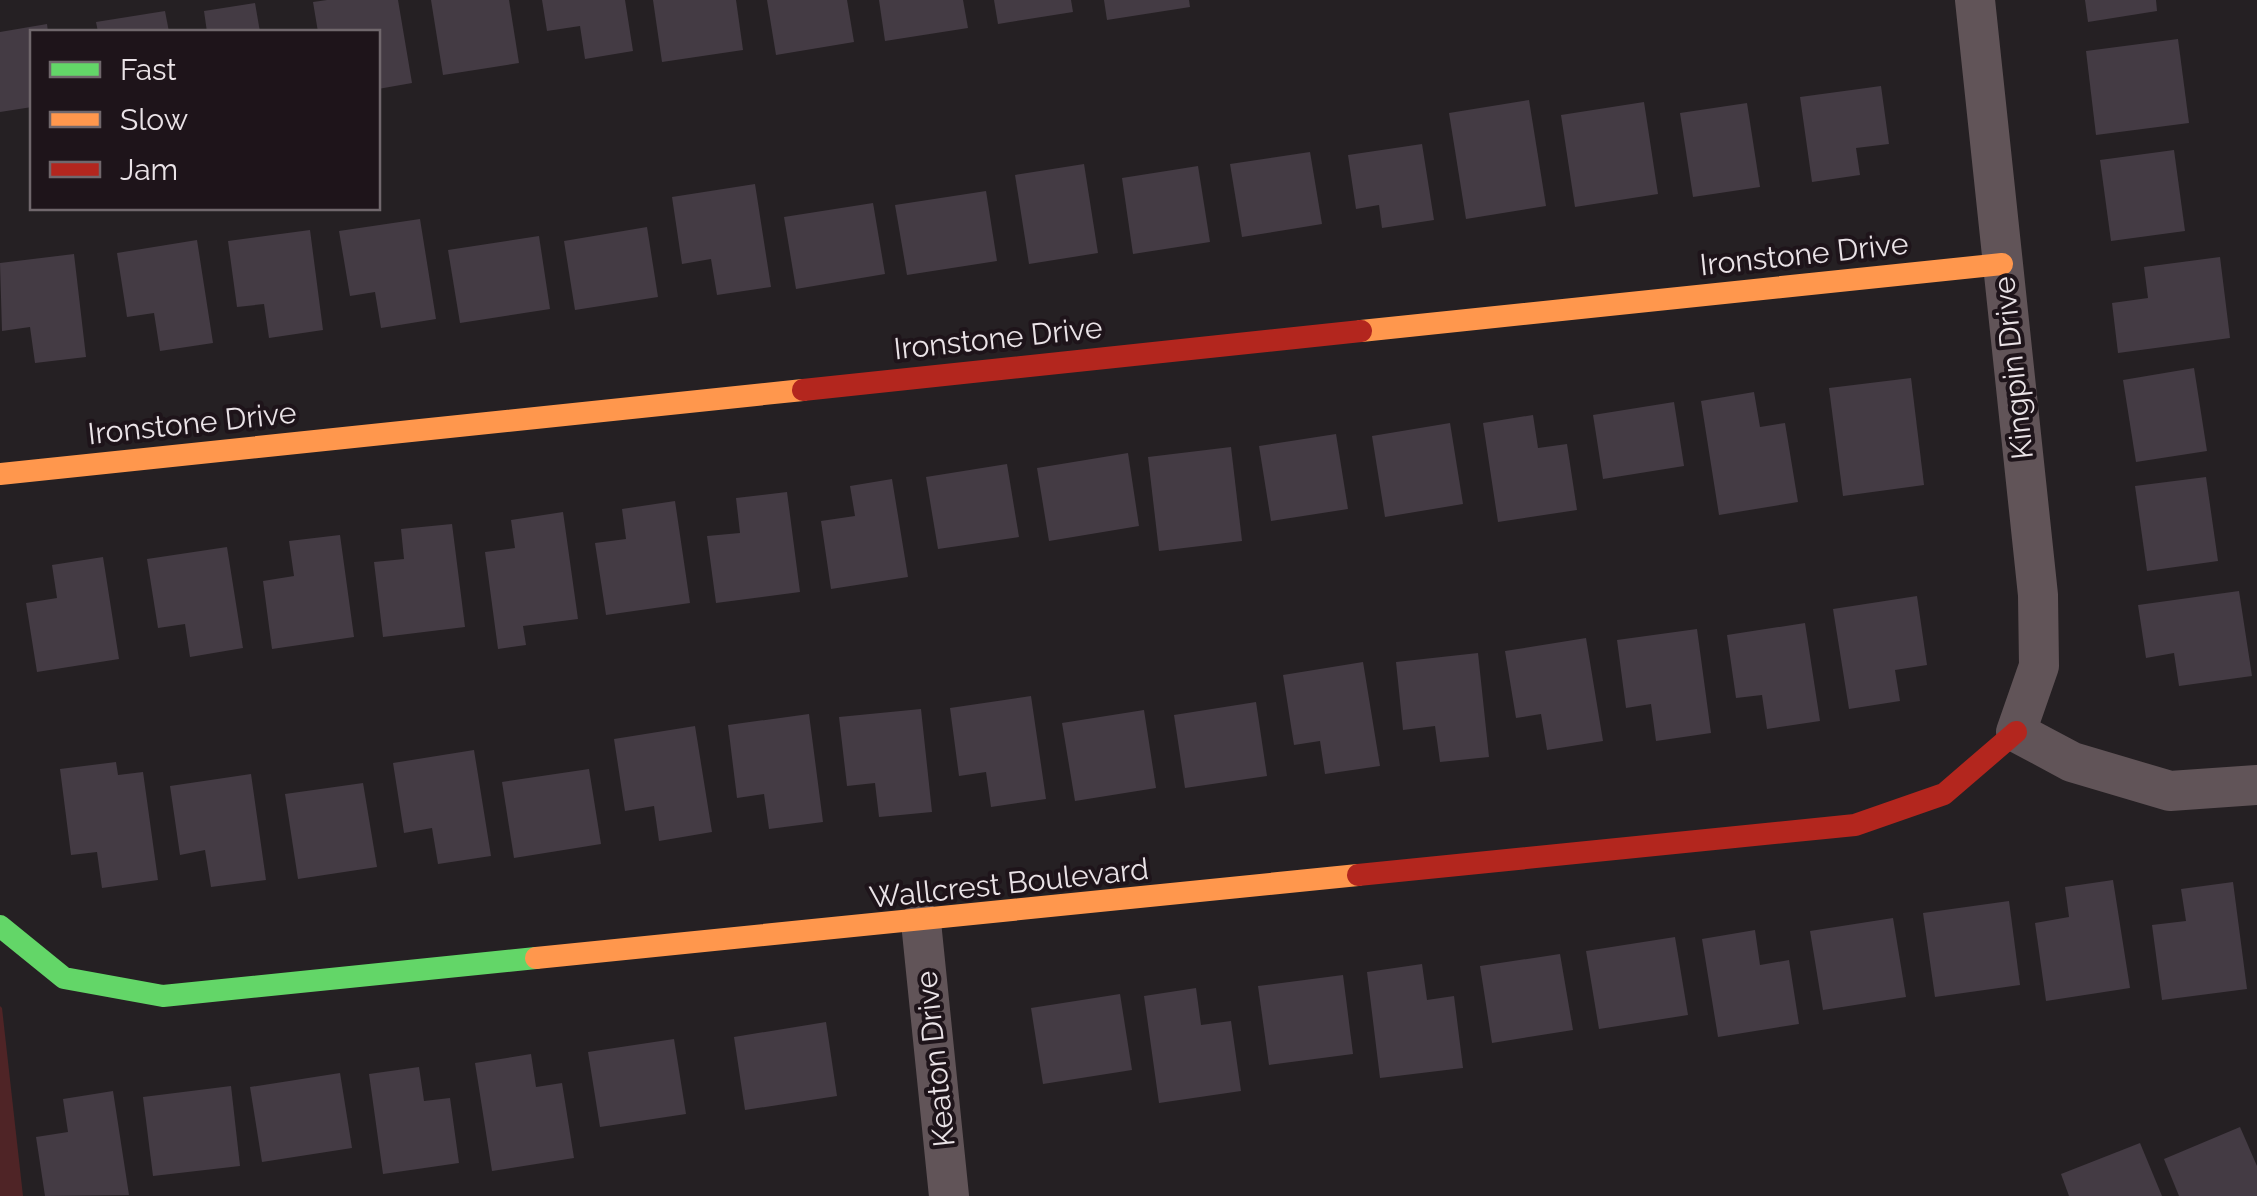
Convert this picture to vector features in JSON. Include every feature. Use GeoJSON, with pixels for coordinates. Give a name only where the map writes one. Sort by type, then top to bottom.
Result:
{"type":"FeatureCollection","features":[{"type":"Feature","properties":{"kind":"street","name":"Kingpin Drive"},"geometry":{"type":"LineString","coordinates":[[1975,0],[2038,596],[2039,666],[2016,732]]}},
{"type":"Feature","properties":{"kind":"street","name":"Ironstone Drive"},"geometry":{"type":"LineString","coordinates":[[0,474],[2002,264]]}},
{"type":"Feature","properties":{"kind":"street"},"geometry":{"type":"LineString","coordinates":[[2016,732],[2072,762],[2170,791],[2257,786]]}},
{"type":"Feature","properties":{"kind":"street","name":"Wallcrest Boulevard"},"geometry":{"type":"LineString","coordinates":[[0,926],[64,978],[163,996],[922,922],[1855,824],[1944,794],[2016,732]]}},
{"type":"Feature","properties":{"kind":"street","name":"Keaton Drive"},"geometry":{"type":"LineString","coordinates":[[922,922],[949,1196]]}},
{"type":"Feature","properties":{"kind":"shaded area"},"geometry":{"type":"Polygon","coordinates":[[[2,1008],[23,1196],[0,1196],[2,1008]]]}},
{"type":"Feature","properties":{"kind":"building"},"geometry":{"type":"Polygon","coordinates":[[[398,0],[412,83],[380,89],[380,30],[318,30],[313,2],[398,0]]]}},
{"type":"Feature","properties":{"kind":"building"},"geometry":{"type":"Polygon","coordinates":[[[431,0],[509,0],[519,63],[443,75],[431,0]]]}},
{"type":"Feature","properties":{"kind":"building"},"geometry":{"type":"Polygon","coordinates":[[[542,0],[625,0],[633,51],[585,59],[580,26],[547,31],[542,0]]]}},
{"type":"Feature","properties":{"kind":"building"},"geometry":{"type":"Polygon","coordinates":[[[653,0],[736,0],[743,50],[662,62],[653,0]]]}},
{"type":"Feature","properties":{"kind":"building"},"geometry":{"type":"Polygon","coordinates":[[[767,0],[847,0],[854,42],[776,55],[767,0]]]}},
{"type":"Feature","properties":{"kind":"building"},"geometry":{"type":"Polygon","coordinates":[[[879,0],[963,0],[968,28],[885,41],[879,0]]]}},
{"type":"Feature","properties":{"kind":"building"},"geometry":{"type":"Polygon","coordinates":[[[994,0],[1071,0],[1073,12],[998,24],[994,0]]]}},
{"type":"Feature","properties":{"kind":"building"},"geometry":{"type":"Polygon","coordinates":[[[1104,0],[1189,0],[1190,7],[1107,20],[1104,0]]]}},
{"type":"Feature","properties":{"kind":"building"},"geometry":{"type":"Polygon","coordinates":[[[2085,0],[2156,0],[2157,11],[2088,22],[2085,0]]]}},
{"type":"Feature","properties":{"kind":"building"},"geometry":{"type":"Polygon","coordinates":[[[255,3],[260,30],[207,30],[204,11],[255,3]]]}},
{"type":"Feature","properties":{"kind":"building"},"geometry":{"type":"Polygon","coordinates":[[[165,11],[169,30],[98,30],[96,22],[165,11]]]}},
{"type":"Feature","properties":{"kind":"building"},"geometry":{"type":"Polygon","coordinates":[[[47,24],[48,30],[30,30],[30,107],[0,112],[0,32],[47,24]]]}},
{"type":"Feature","properties":{"kind":"building"},"geometry":{"type":"Polygon","coordinates":[[[2178,39],[2189,123],[2096,135],[2086,51],[2178,39]]]}},
{"type":"Feature","properties":{"kind":"building"},"geometry":{"type":"Polygon","coordinates":[[[1881,86],[1889,144],[1856,148],[1860,175],[1812,182],[1800,97],[1881,86]]]}},
{"type":"Feature","properties":{"kind":"building"},"geometry":{"type":"Polygon","coordinates":[[[1529,100],[1546,206],[1466,219],[1449,113],[1529,100]]]}},
{"type":"Feature","properties":{"kind":"building"},"geometry":{"type":"Polygon","coordinates":[[[1644,102],[1658,194],[1575,207],[1561,115],[1644,102]]]}},
{"type":"Feature","properties":{"kind":"building"},"geometry":{"type":"Polygon","coordinates":[[[1747,103],[1760,187],[1693,197],[1680,113],[1747,103]]]}},
{"type":"Feature","properties":{"kind":"building"},"geometry":{"type":"Polygon","coordinates":[[[1422,144],[1434,220],[1382,228],[1379,205],[1356,209],[1348,155],[1422,144]]]}},
{"type":"Feature","properties":{"kind":"building"},"geometry":{"type":"Polygon","coordinates":[[[2174,150],[2185,231],[2111,241],[2100,160],[2174,150]]]}},
{"type":"Feature","properties":{"kind":"building"},"geometry":{"type":"Polygon","coordinates":[[[1310,152],[1322,224],[1242,237],[1230,164],[1310,152]]]}},
{"type":"Feature","properties":{"kind":"building"},"geometry":{"type":"Polygon","coordinates":[[[1084,164],[1098,253],[1029,264],[1015,175],[1084,164]]]}},
{"type":"Feature","properties":{"kind":"building"},"geometry":{"type":"Polygon","coordinates":[[[1198,166],[1210,242],[1133,254],[1122,178],[1198,166]]]}},
{"type":"Feature","properties":{"kind":"building"},"geometry":{"type":"Polygon","coordinates":[[[755,184],[771,287],[717,295],[711,259],[682,264],[672,197],[755,184]]]}},
{"type":"Feature","properties":{"kind":"building"},"geometry":{"type":"Polygon","coordinates":[[[986,191],[997,261],[907,275],[895,205],[986,191]]]}},
{"type":"Feature","properties":{"kind":"building"},"geometry":{"type":"Polygon","coordinates":[[[873,203],[885,274],[796,289],[784,217],[873,203]]]}},
{"type":"Feature","properties":{"kind":"building"},"geometry":{"type":"Polygon","coordinates":[[[420,219],[436,319],[381,328],[375,292],[350,296],[339,231],[420,219]]]}},
{"type":"Feature","properties":{"kind":"building"},"geometry":{"type":"Polygon","coordinates":[[[647,227],[658,297],[575,310],[564,241],[647,227]]]}},
{"type":"Feature","properties":{"kind":"building"},"geometry":{"type":"Polygon","coordinates":[[[310,230],[323,330],[269,338],[264,304],[237,307],[228,241],[310,230]]]}},
{"type":"Feature","properties":{"kind":"building"},"geometry":{"type":"Polygon","coordinates":[[[539,236],[550,309],[460,323],[448,250],[539,236]]]}},
{"type":"Feature","properties":{"kind":"building"},"geometry":{"type":"Polygon","coordinates":[[[197,240],[213,343],[160,351],[154,313],[127,317],[117,253],[197,240]]]}},
{"type":"Feature","properties":{"kind":"building"},"geometry":{"type":"Polygon","coordinates":[[[74,254],[86,357],[35,363],[30,327],[2,331],[0,263],[74,254]]]}},
{"type":"Feature","properties":{"kind":"building"},"geometry":{"type":"Polygon","coordinates":[[[2220,257],[2230,338],[2118,353],[2112,303],[2148,298],[2144,267],[2220,257]]]}},
{"type":"Feature","properties":{"kind":"building"},"geometry":{"type":"Polygon","coordinates":[[[2194,368],[2207,451],[2136,462],[2123,380],[2194,368]]]}},
{"type":"Feature","properties":{"kind":"building"},"geometry":{"type":"Polygon","coordinates":[[[1911,378],[1924,485],[1843,496],[1829,388],[1911,378]]]}},
{"type":"Feature","properties":{"kind":"building"},"geometry":{"type":"Polygon","coordinates":[[[1754,392],[1760,427],[1785,423],[1798,502],[1719,515],[1701,401],[1754,392]]]}},
{"type":"Feature","properties":{"kind":"building"},"geometry":{"type":"Polygon","coordinates":[[[1674,402],[1684,466],[1603,479],[1593,415],[1674,402]]]}},
{"type":"Feature","properties":{"kind":"building"},"geometry":{"type":"Polygon","coordinates":[[[1533,415],[1538,448],[1567,444],[1577,510],[1498,522],[1483,423],[1533,415]]]}},
{"type":"Feature","properties":{"kind":"building"},"geometry":{"type":"Polygon","coordinates":[[[1450,423],[1463,504],[1385,517],[1372,436],[1450,423]]]}},
{"type":"Feature","properties":{"kind":"building"},"geometry":{"type":"Polygon","coordinates":[[[1336,434],[1348,509],[1271,521],[1259,446],[1336,434]]]}},
{"type":"Feature","properties":{"kind":"building"},"geometry":{"type":"Polygon","coordinates":[[[1231,447],[1242,541],[1159,551],[1148,457],[1231,447]]]}},
{"type":"Feature","properties":{"kind":"building"},"geometry":{"type":"Polygon","coordinates":[[[1128,453],[1139,526],[1049,541],[1037,468],[1128,453]]]}},
{"type":"Feature","properties":{"kind":"building"},"geometry":{"type":"Polygon","coordinates":[[[1007,464],[1019,537],[938,549],[926,477],[1007,464]]]}},
{"type":"Feature","properties":{"kind":"building"},"geometry":{"type":"Polygon","coordinates":[[[2206,477],[2218,561],[2147,571],[2135,486],[2206,477]]]}},
{"type":"Feature","properties":{"kind":"building"},"geometry":{"type":"Polygon","coordinates":[[[892,479],[908,577],[831,589],[821,521],[855,516],[850,486],[892,479]]]}},
{"type":"Feature","properties":{"kind":"building"},"geometry":{"type":"Polygon","coordinates":[[[787,492],[800,592],[716,603],[707,536],[740,533],[736,498],[787,492]]]}},
{"type":"Feature","properties":{"kind":"building"},"geometry":{"type":"Polygon","coordinates":[[[675,501],[690,603],[606,615],[595,543],[626,539],[622,509],[675,501]]]}},
{"type":"Feature","properties":{"kind":"building"},"geometry":{"type":"Polygon","coordinates":[[[563,512],[578,619],[523,626],[526,645],[498,649],[485,552],[515,548],[511,520],[563,512]]]}},
{"type":"Feature","properties":{"kind":"building"},"geometry":{"type":"Polygon","coordinates":[[[452,524],[465,627],[383,637],[374,562],[404,559],[401,529],[452,524]]]}},
{"type":"Feature","properties":{"kind":"building"},"geometry":{"type":"Polygon","coordinates":[[[340,535],[354,637],[272,649],[263,581],[294,576],[289,541],[340,535]]]}},
{"type":"Feature","properties":{"kind":"building"},"geometry":{"type":"Polygon","coordinates":[[[227,547],[243,648],[190,657],[185,624],[158,628],[147,559],[227,547]]]}},
{"type":"Feature","properties":{"kind":"building"},"geometry":{"type":"Polygon","coordinates":[[[103,557],[119,659],[37,672],[26,603],[57,598],[52,565],[103,557]]]}},
{"type":"Feature","properties":{"kind":"building"},"geometry":{"type":"Polygon","coordinates":[[[2239,591],[2252,676],[2179,686],[2174,653],[2146,658],[2138,605],[2239,591]]]}},
{"type":"Feature","properties":{"kind":"building"},"geometry":{"type":"Polygon","coordinates":[[[1917,596],[1927,665],[1895,670],[1900,701],[1849,709],[1833,609],[1917,596]]]}},
{"type":"Feature","properties":{"kind":"building"},"geometry":{"type":"Polygon","coordinates":[[[1805,623],[1820,721],[1767,729],[1762,695],[1736,698],[1727,635],[1805,623]]]}},
{"type":"Feature","properties":{"kind":"building"},"geometry":{"type":"Polygon","coordinates":[[[1697,629],[1711,733],[1656,741],[1651,704],[1626,708],[1617,640],[1697,629]]]}},
{"type":"Feature","properties":{"kind":"building"},"geometry":{"type":"Polygon","coordinates":[[[1586,638],[1603,741],[1547,750],[1541,714],[1516,718],[1505,651],[1586,638]]]}},
{"type":"Feature","properties":{"kind":"building"},"geometry":{"type":"Polygon","coordinates":[[[1478,653],[1489,757],[1440,762],[1435,726],[1403,730],[1396,662],[1478,653]]]}},
{"type":"Feature","properties":{"kind":"building"},"geometry":{"type":"Polygon","coordinates":[[[1363,662],[1380,766],[1325,774],[1320,741],[1294,745],[1283,675],[1363,662]]]}},
{"type":"Feature","properties":{"kind":"building"},"geometry":{"type":"Polygon","coordinates":[[[1031,696],[1046,799],[991,807],[986,772],[959,776],[950,708],[1031,696]]]}},
{"type":"Feature","properties":{"kind":"building"},"geometry":{"type":"Polygon","coordinates":[[[1256,702],[1267,776],[1185,788],[1174,715],[1256,702]]]}},
{"type":"Feature","properties":{"kind":"building"},"geometry":{"type":"Polygon","coordinates":[[[921,709],[932,812],[879,817],[875,783],[847,786],[839,717],[921,709]]]}},
{"type":"Feature","properties":{"kind":"building"},"geometry":{"type":"Polygon","coordinates":[[[1144,710],[1156,788],[1075,801],[1062,723],[1144,710]]]}},
{"type":"Feature","properties":{"kind":"building"},"geometry":{"type":"Polygon","coordinates":[[[809,714],[823,822],[769,829],[764,794],[737,798],[728,725],[809,714]]]}},
{"type":"Feature","properties":{"kind":"building"},"geometry":{"type":"Polygon","coordinates":[[[695,726],[712,832],[659,841],[654,806],[625,811],[614,739],[695,726]]]}},
{"type":"Feature","properties":{"kind":"building"},"geometry":{"type":"Polygon","coordinates":[[[474,750],[491,856],[438,864],[432,828],[404,833],[393,763],[474,750]]]}},
{"type":"Feature","properties":{"kind":"building"},"geometry":{"type":"Polygon","coordinates":[[[116,762],[118,775],[143,772],[158,880],[102,888],[97,852],[71,855],[60,769],[116,762]]]}},
{"type":"Feature","properties":{"kind":"building"},"geometry":{"type":"Polygon","coordinates":[[[589,769],[601,844],[514,858],[502,782],[589,769]]]}},
{"type":"Feature","properties":{"kind":"building"},"geometry":{"type":"Polygon","coordinates":[[[251,774],[266,880],[211,887],[205,850],[180,855],[170,786],[251,774]]]}},
{"type":"Feature","properties":{"kind":"building"},"geometry":{"type":"Polygon","coordinates":[[[363,783],[377,867],[298,879],[285,794],[363,783]]]}},
{"type":"Feature","properties":{"kind":"building"},"geometry":{"type":"Polygon","coordinates":[[[2113,880],[2130,988],[2046,1001],[2035,923],[2069,917],[2065,887],[2113,880]]]}},
{"type":"Feature","properties":{"kind":"building"},"geometry":{"type":"Polygon","coordinates":[[[2233,882],[2247,989],[2162,1000],[2152,925],[2186,921],[2181,889],[2233,882]]]}},
{"type":"Feature","properties":{"kind":"building"},"geometry":{"type":"Polygon","coordinates":[[[2009,901],[2020,985],[1935,997],[1923,913],[2009,901]]]}},
{"type":"Feature","properties":{"kind":"building"},"geometry":{"type":"Polygon","coordinates":[[[1893,918],[1906,997],[1823,1010],[1810,931],[1893,918]]]}},
{"type":"Feature","properties":{"kind":"building"},"geometry":{"type":"Polygon","coordinates":[[[1755,930],[1760,965],[1789,960],[1799,1024],[1718,1037],[1702,939],[1755,930]]]}},
{"type":"Feature","properties":{"kind":"building"},"geometry":{"type":"Polygon","coordinates":[[[1675,937],[1688,1015],[1599,1029],[1586,951],[1675,937]]]}},
{"type":"Feature","properties":{"kind":"building"},"geometry":{"type":"Polygon","coordinates":[[[1560,954],[1573,1030],[1492,1043],[1480,966],[1560,954]]]}},
{"type":"Feature","properties":{"kind":"building"},"geometry":{"type":"Polygon","coordinates":[[[1422,964],[1427,1000],[1454,996],[1463,1068],[1380,1078],[1367,972],[1422,964]]]}},
{"type":"Feature","properties":{"kind":"building"},"geometry":{"type":"Polygon","coordinates":[[[1343,975],[1353,1054],[1269,1065],[1258,986],[1343,975]]]}},
{"type":"Feature","properties":{"kind":"building"},"geometry":{"type":"Polygon","coordinates":[[[1196,988],[1201,1025],[1231,1021],[1241,1091],[1159,1103],[1144,996],[1196,988]]]}},
{"type":"Feature","properties":{"kind":"building"},"geometry":{"type":"Polygon","coordinates":[[[1120,994],[1132,1070],[1043,1084],[1031,1008],[1120,994]]]}},
{"type":"Feature","properties":{"kind":"building"},"geometry":{"type":"Polygon","coordinates":[[[826,1022],[837,1096],[745,1110],[734,1037],[826,1022]]]}},
{"type":"Feature","properties":{"kind":"building"},"geometry":{"type":"Polygon","coordinates":[[[674,1039],[686,1114],[600,1127],[588,1052],[674,1039]]]}},
{"type":"Feature","properties":{"kind":"building"},"geometry":{"type":"Polygon","coordinates":[[[531,1054],[536,1087],[562,1083],[574,1158],[492,1171],[475,1063],[531,1054]]]}},
{"type":"Feature","properties":{"kind":"building"},"geometry":{"type":"Polygon","coordinates":[[[419,1067],[424,1101],[450,1098],[459,1163],[383,1174],[369,1074],[419,1067]]]}},
{"type":"Feature","properties":{"kind":"building"},"geometry":{"type":"Polygon","coordinates":[[[340,1073],[352,1148],[262,1162],[250,1087],[340,1073]]]}},
{"type":"Feature","properties":{"kind":"building"},"geometry":{"type":"Polygon","coordinates":[[[231,1086],[240,1166],[153,1176],[143,1097],[231,1086]]]}},
{"type":"Feature","properties":{"kind":"building"},"geometry":{"type":"Polygon","coordinates":[[[113,1091],[129,1195],[45,1196],[36,1137],[68,1132],[63,1099],[113,1091]]]}},
{"type":"Feature","properties":{"kind":"building"},"geometry":{"type":"Polygon","coordinates":[[[2240,1127],[2257,1166],[2257,1196],[2179,1196],[2164,1159],[2240,1127]]]}},
{"type":"Feature","properties":{"kind":"building"},"geometry":{"type":"Polygon","coordinates":[[[2140,1143],[2162,1196],[2069,1196],[2061,1174],[2140,1143]]]}},
{"type":"Feature","properties":{"kind":"traffic: fast"},"geometry":{"type":"LineString","coordinates":[[0,926],[64,978],[163,996],[536,958]]}},
{"type":"Feature","properties":{"kind":"traffic: slow"},"geometry":{"type":"LineString","coordinates":[[1361,331],[2002,264]]}},
{"type":"Feature","properties":{"kind":"traffic: slow"},"geometry":{"type":"LineString","coordinates":[[0,474],[803,390]]}},
{"type":"Feature","properties":{"kind":"traffic: slow"},"geometry":{"type":"LineString","coordinates":[[536,958],[1358,875]]}},
{"type":"Feature","properties":{"kind":"traffic: jam"},"geometry":{"type":"LineString","coordinates":[[803,390],[1361,331]]}},
{"type":"Feature","properties":{"kind":"traffic: jam"},"geometry":{"type":"LineString","coordinates":[[1358,875],[1855,825],[1944,794],[2016,732]]}}]}
